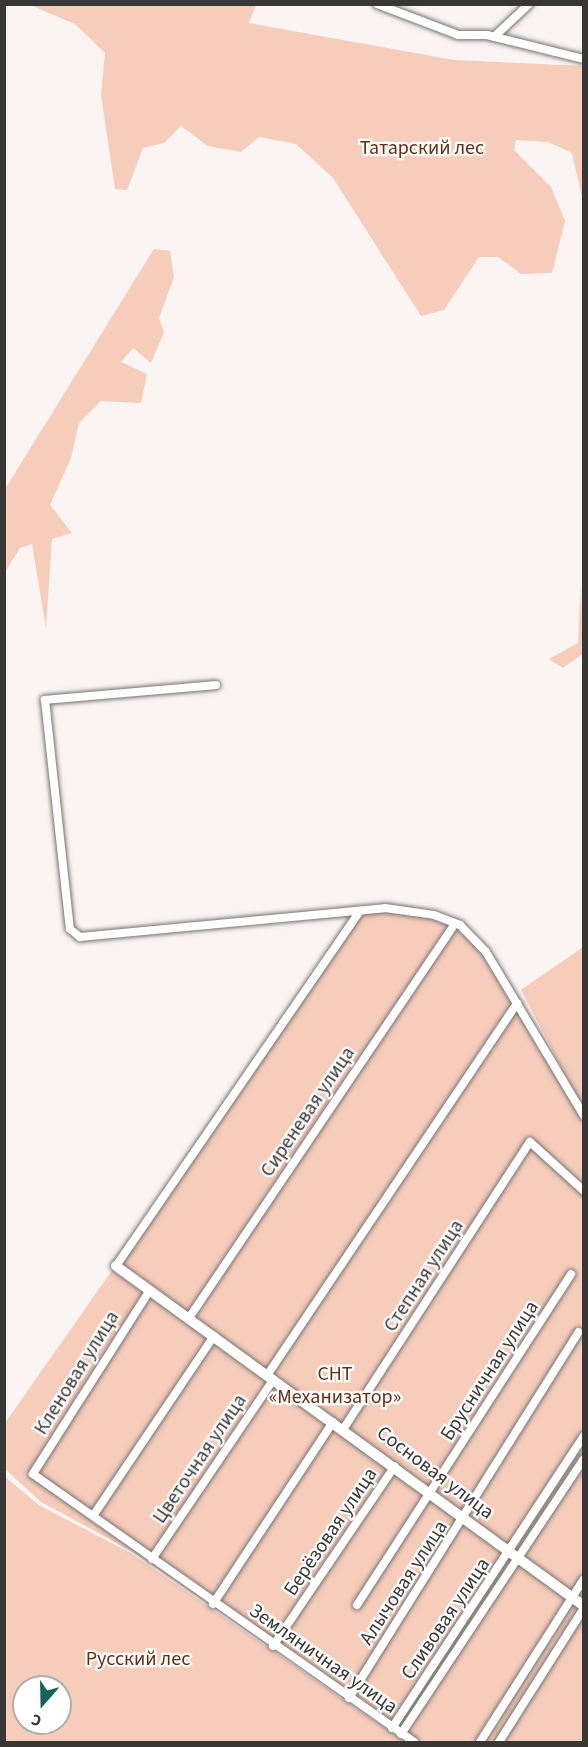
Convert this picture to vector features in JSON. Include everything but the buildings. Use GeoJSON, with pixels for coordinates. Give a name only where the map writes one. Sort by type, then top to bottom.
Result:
{"type":"FeatureCollection","features":[{"type":"Feature","properties":{"kind":"street"},"geometry":{"type":"LineString","coordinates":[[377,4],[458,35],[494,37],[584,59]]}},
{"type":"Feature","properties":{"kind":"street"},"geometry":{"type":"LineString","coordinates":[[494,37],[529,4]]}},
{"type":"Feature","properties":{"kind":"street"},"geometry":{"type":"LineString","coordinates":[[216,685],[45,700],[70,929],[80,937],[360,911],[409,910],[455,924],[481,945],[584,1116]]}},
{"type":"Feature","properties":{"kind":"street"},"geometry":{"type":"LineString","coordinates":[[116,1266],[360,911]]}},
{"type":"Feature","properties":{"kind":"street","name":"Сиреневая улица"},"geometry":{"type":"LineString","coordinates":[[189,1318],[455,924]]}},
{"type":"Feature","properties":{"kind":"street","name":"Цветочная улица"},"geometry":{"type":"LineString","coordinates":[[152,1559],[517,1003]]}},
{"type":"Feature","properties":{"kind":"street","name":"Степная улица"},"geometry":{"type":"LineString","coordinates":[[345,1428],[531,1142],[584,1191]]}},
{"type":"Feature","properties":{"kind":"street","name":"Сосновая улица"},"geometry":{"type":"LineString","coordinates":[[116,1266],[333,1422],[345,1428],[584,1607]]}},
{"type":"Feature","properties":{"kind":"street","name":"Брусничная улица"},"geometry":{"type":"LineString","coordinates":[[357,1605],[572,1274]]}},
{"type":"Feature","properties":{"kind":"street","name":"Кленовая улица"},"geometry":{"type":"LineString","coordinates":[[33,1474],[150,1290]]}},
{"type":"Feature","properties":{"kind":"street","name":"Алычовая улица"},"geometry":{"type":"LineString","coordinates":[[349,1698],[466,1519],[579,1332]]}},
{"type":"Feature","properties":{"kind":"street"},"geometry":{"type":"LineString","coordinates":[[93,1516],[214,1336]]}},
{"type":"Feature","properties":{"kind":"street"},"geometry":{"type":"LineString","coordinates":[[213,1604],[333,1422]]}},
{"type":"Feature","properties":{"kind":"street","name":"Сливовая улица"},"geometry":{"type":"LineString","coordinates":[[392,1728],[511,1552],[584,1437]]}},
{"type":"Feature","properties":{"kind":"street"},"geometry":{"type":"LineString","coordinates":[[401,1734],[520,1559],[584,1459]]}},
{"type":"Feature","properties":{"kind":"street","name":"Берёзовая улица"},"geometry":{"type":"LineString","coordinates":[[273,1646],[395,1466]]}},
{"type":"Feature","properties":{"kind":"street","name":"Земляничная улица"},"geometry":{"type":"LineString","coordinates":[[33,1474],[213,1604],[414,1743]]}},
{"type":"Feature","properties":{"kind":"street"},"geometry":{"type":"LineString","coordinates":[[480,1743],[584,1579]]}},
{"type":"Feature","properties":{"kind":"street"},"geometry":{"type":"LineString","coordinates":[[499,1743],[584,1607]]}},
{"type":"Feature","properties":{"kind":"green space","name":"Татарский лес"},"geometry":{"type":"Polygon","coordinates":[[[30,5],[256,5],[249,23],[454,60],[583,66],[583,202],[572,153],[548,142],[516,140],[514,150],[551,187],[565,221],[552,273],[521,274],[498,257],[479,257],[444,310],[421,316],[333,178],[296,144],[259,137],[241,152],[208,146],[181,126],[164,143],[143,148],[127,190],[115,189],[101,95],[105,53],[75,24],[30,5]]]}},
{"type":"Feature","properties":{"kind":"green space"},"geometry":{"type":"Polygon","coordinates":[[[154,249],[170,251],[174,277],[159,318],[164,332],[151,363],[133,348],[121,362],[147,374],[141,403],[101,401],[79,423],[71,458],[50,505],[72,533],[52,539],[46,628],[32,544],[20,548],[5,572],[5,489],[154,249]]]}},
{"type":"Feature","properties":{"kind":"green space"},"geometry":{"type":"Polygon","coordinates":[[[581,583],[583,654],[563,668],[549,659],[578,643],[581,583]]]}},
{"type":"Feature","properties":{"kind":"green space","name":"СНТ «Механизатор»"},"geometry":{"type":"Polygon","coordinates":[[[393,909],[440,919],[479,946],[583,1122],[583,1742],[410,1742],[133,1552],[41,1502],[5,1469],[5,1423],[362,914],[393,909]]]}},
{"type":"Feature","properties":{"kind":"green space"},"geometry":{"type":"Polygon","coordinates":[[[583,947],[583,1109],[521,990],[583,947]]]}},
{"type":"Feature","properties":{"kind":"green space","name":"Русский лес"},"geometry":{"type":"Polygon","coordinates":[[[4,1476],[39,1505],[132,1554],[405,1742],[5,1742],[4,1476]]]}}]}
